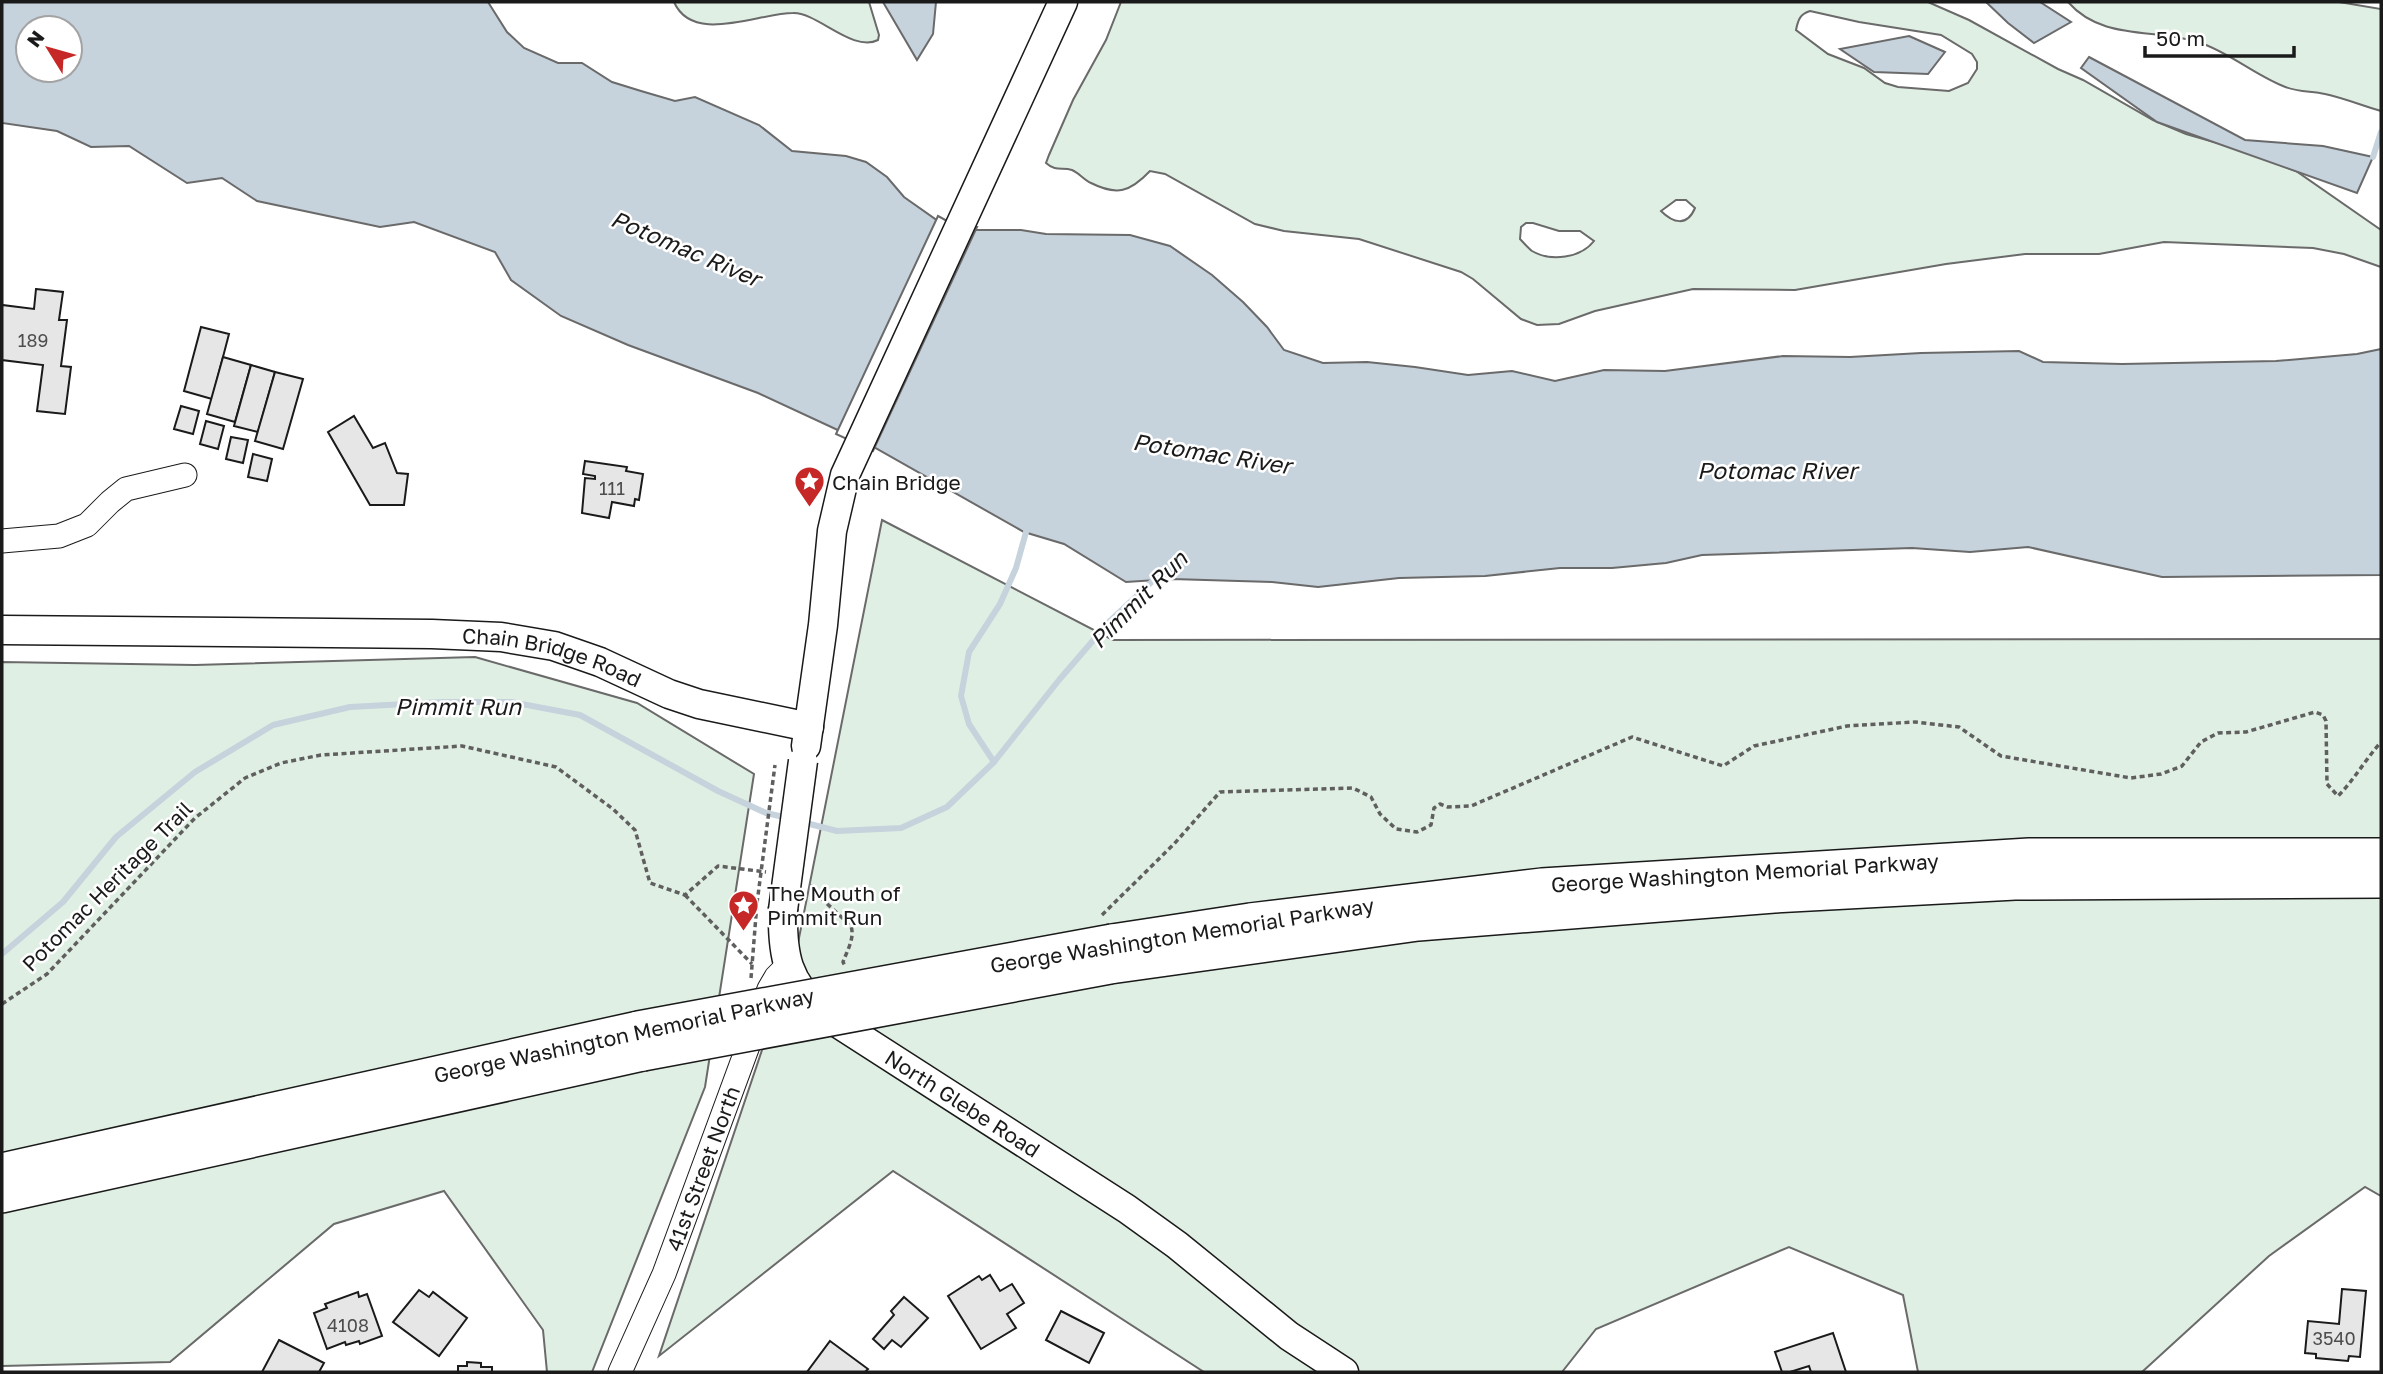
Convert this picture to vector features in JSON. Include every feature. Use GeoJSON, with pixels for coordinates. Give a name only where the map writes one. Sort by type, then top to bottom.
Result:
{"type":"FeatureCollection","features":[{"type":"Feature","properties":{"kind":"highway","name":"George Washington Memorial Parkway"},"geometry":{"type":"LineString","coordinates":[[2,1170],[640,1041],[1108,941],[1418,924],[1774,896],[2262,869],[2381,855]]}},
{"type":"Feature","properties":{"kind":"highway","name":"George Washington Memorial Parkway"},"geometry":{"type":"LineString","coordinates":[[2262,869],[2381,881]]}},
{"type":"Feature","properties":{"kind":"highway","name":"George Washington Memorial Parkway"},"geometry":{"type":"LineString","coordinates":[[2,1196],[640,1041]]}},
{"type":"Feature","properties":{"kind":"main road"},"geometry":{"type":"LineString","coordinates":[[809,727],[832,531],[840,489],[861,436],[1063,2]]}},
{"type":"Feature","properties":{"kind":"main road","name":"Chain Bridge Road"},"geometry":{"type":"LineString","coordinates":[[2,630],[501,637],[568,650],[669,694],[699,704],[809,727]]}},
{"type":"Feature","properties":{"kind":"main road","name":"North Glebe Road"},"geometry":{"type":"LineString","coordinates":[[809,727],[770,906],[783,942],[787,966],[804,995],[833,1022],[1127,1209],[1177,1245],[1289,1336],[1344,1372]]}},
{"type":"Feature","properties":{"kind":"street"},"geometry":{"type":"LineString","coordinates":[[2,541],[59,536],[87,525],[127,489],[186,475]]}},
{"type":"Feature","properties":{"kind":"street","name":"41st Street North"},"geometry":{"type":"LineString","coordinates":[[620,1372],[664,1274],[759,1014],[772,983],[787,966]]}},
{"type":"Feature","properties":{"kind":"path"},"geometry":{"type":"LineString","coordinates":[[1108,941],[1174,844],[1220,792],[1353,788],[1371,797],[1380,814],[1396,829],[1417,832],[1431,825],[1434,808],[1440,804],[1448,807],[1471,806],[1632,737],[1723,766],[1754,746],[1847,726],[1915,722],[1959,727],[2001,756],[2131,778],[2161,774],[2182,766],[2201,742],[2218,733],[2246,732],[2315,712],[2323,715],[2326,721],[2327,784],[2338,796],[2352,782],[2381,742]]}},
{"type":"Feature","properties":{"kind":"path","name":"Potomac Heritage Trail"},"geometry":{"type":"LineString","coordinates":[[2,1004],[47,974],[205,810],[246,778],[281,763],[321,755],[462,746],[556,767],[614,809],[635,830],[650,883],[685,895]]}},
{"type":"Feature","properties":{"kind":"path"},"geometry":{"type":"LineString","coordinates":[[759,1014],[751,984],[752,964],[770,906],[775,765]]}},
{"type":"Feature","properties":{"kind":"path"},"geometry":{"type":"LineString","coordinates":[[752,964],[685,895],[718,866],[773,873]]}},
{"type":"Feature","properties":{"kind":"path"},"geometry":{"type":"LineString","coordinates":[[804,883],[814,887],[822,899],[851,926],[851,941],[843,962],[847,970]]}},
{"type":"Feature","properties":{"kind":"green space"},"geometry":{"type":"Polygon","coordinates":[[[674,2],[869,2],[879,35],[878,40],[868,43],[858,41],[803,14],[793,13],[728,24],[696,22],[683,15],[674,2]]]}},
{"type":"Feature","properties":{"kind":"green space"},"geometry":{"type":"Polygon","coordinates":[[[1121,2],[1928,2],[1969,20],[2153,120],[2186,134],[2296,171],[2381,230],[2381,267],[2344,254],[2313,248],[2164,242],[2099,254],[2025,254],[1946,264],[1795,290],[1693,289],[1595,311],[1559,324],[1537,325],[1521,319],[1461,272],[1359,239],[1284,231],[1255,224],[1165,174],[1150,171],[1136,184],[1123,190],[1108,190],[1091,183],[1072,170],[1050,166],[1046,163],[1073,100],[1106,40],[1121,2]],[[1810,11],[1800,18],[1796,30],[1828,54],[1864,68],[1885,83],[1898,87],[1949,91],[1968,83],[1977,69],[1977,62],[1972,54],[1941,35],[1810,11]],[[1676,200],[1661,211],[1680,221],[1688,218],[1695,208],[1686,200],[1676,200]],[[1526,223],[1521,227],[1520,239],[1532,251],[1548,256],[1574,255],[1594,241],[1580,231],[1559,231],[1533,223],[1526,223]]]}},
{"type":"Feature","properties":{"kind":"green space"},"geometry":{"type":"Polygon","coordinates":[[[2068,2],[2339,2],[2381,9],[2381,111],[2320,93],[2288,88],[2198,42],[2096,23],[2068,2]]]}},
{"type":"Feature","properties":{"kind":"green space"},"geometry":{"type":"Polygon","coordinates":[[[882,520],[1113,640],[2381,639],[2381,1196],[2365,1187],[2269,1256],[2142,1372],[1918,1372],[1903,1295],[1789,1247],[1596,1329],[1562,1372],[1204,1372],[893,1171],[659,1356],[798,943],[882,520]]]}},
{"type":"Feature","properties":{"kind":"green space"},"geometry":{"type":"Polygon","coordinates":[[[475,657],[637,703],[754,774],[705,1087],[592,1372],[547,1372],[543,1330],[444,1191],[334,1224],[170,1362],[2,1366],[2,662],[195,665],[475,657]]]}},
{"type":"Feature","properties":{"kind":"water","name":"Potomac River"},"geometry":{"type":"Polygon","coordinates":[[[2,2],[488,2],[507,32],[524,48],[558,63],[582,63],[612,82],[675,101],[695,97],[759,125],[792,151],[846,156],[866,162],[887,177],[904,197],[941,223],[957,230],[1130,235],[1170,246],[1212,275],[1243,302],[1284,350],[1323,363],[1367,362],[1468,375],[1512,371],[1555,381],[1604,370],[1665,371],[1783,356],[1850,357],[2019,351],[2043,362],[2122,364],[2276,361],[2357,354],[2381,349],[2381,575],[2162,577],[2028,547],[1970,552],[1912,548],[1702,555],[1666,563],[1612,568],[1560,568],[1485,576],[1399,578],[1318,587],[1272,582],[1172,579],[1126,582],[1064,544],[1024,532],[870,445],[758,393],[628,345],[561,316],[511,280],[495,252],[414,222],[380,227],[257,201],[222,178],[187,183],[129,146],[91,147],[57,131],[2,123],[2,2]]]}},
{"type":"Feature","properties":{"kind":"water"},"geometry":{"type":"Polygon","coordinates":[[[883,2],[936,2],[933,34],[917,60],[883,2]]]}},
{"type":"Feature","properties":{"kind":"water"},"geometry":{"type":"Polygon","coordinates":[[[1986,2],[2040,2],[2071,22],[2034,43],[1986,2]]]}},
{"type":"Feature","properties":{"kind":"water"},"geometry":{"type":"Polygon","coordinates":[[[1909,36],[1945,52],[1928,74],[1874,72],[1840,49],[1909,36]]]}},
{"type":"Feature","properties":{"kind":"water"},"geometry":{"type":"Polygon","coordinates":[[[2089,57],[2245,140],[2323,146],[2373,157],[2357,193],[2157,122],[2081,68],[2089,57]]]}},
{"type":"Feature","properties":{"kind":"pier"},"geometry":{"type":"Polygon","coordinates":[[[938,216],[958,227],[977,227],[873,451],[836,434],[938,216]]]}},
{"type":"Feature","properties":{"kind":"building"},"geometry":{"type":"Polygon","coordinates":[[[36,289],[63,292],[59,320],[67,320],[61,366],[71,367],[65,414],[37,411],[43,365],[2,360],[2,305],[34,309],[36,289]]]}},
{"type":"Feature","properties":{"kind":"building"},"geometry":{"type":"Polygon","coordinates":[[[201,327],[229,334],[212,399],[184,391],[201,327]]]}},
{"type":"Feature","properties":{"kind":"building"},"geometry":{"type":"Polygon","coordinates":[[[223,357],[251,365],[235,422],[207,414],[223,357]]]}},
{"type":"Feature","properties":{"kind":"building"},"geometry":{"type":"Polygon","coordinates":[[[251,365],[275,372],[258,432],[234,426],[251,365]]]}},
{"type":"Feature","properties":{"kind":"building"},"geometry":{"type":"Polygon","coordinates":[[[275,372],[303,379],[283,449],[255,441],[275,372]]]}},
{"type":"Feature","properties":{"kind":"building"},"geometry":{"type":"Polygon","coordinates":[[[181,406],[199,411],[193,434],[174,429],[181,406]]]}},
{"type":"Feature","properties":{"kind":"building"},"geometry":{"type":"Polygon","coordinates":[[[354,416],[373,448],[385,443],[397,473],[408,474],[404,505],[370,505],[328,432],[354,416]]]}},
{"type":"Feature","properties":{"kind":"building"},"geometry":{"type":"Polygon","coordinates":[[[206,421],[224,426],[218,449],[200,444],[206,421]]]}},
{"type":"Feature","properties":{"kind":"building"},"geometry":{"type":"Polygon","coordinates":[[[231,437],[248,440],[243,463],[226,459],[231,437]]]}},
{"type":"Feature","properties":{"kind":"building"},"geometry":{"type":"Polygon","coordinates":[[[253,454],[272,459],[267,481],[248,477],[253,454]]]}},
{"type":"Feature","properties":{"kind":"building"},"geometry":{"type":"Polygon","coordinates":[[[585,461],[627,467],[626,471],[643,474],[639,500],[635,499],[634,506],[612,502],[609,518],[582,513],[585,478],[595,479],[595,476],[583,474],[585,461]]]}},
{"type":"Feature","properties":{"kind":"building"},"geometry":{"type":"Polygon","coordinates":[[[990,1275],[1000,1291],[1012,1284],[1024,1303],[1007,1314],[1016,1328],[981,1349],[948,1296],[979,1276],[982,1280],[990,1275]]]}},
{"type":"Feature","properties":{"kind":"building"},"geometry":{"type":"Polygon","coordinates":[[[2342,1289],[2366,1291],[2360,1357],[2349,1356],[2348,1361],[2316,1358],[2316,1354],[2305,1353],[2308,1321],[2339,1324],[2342,1289]]]}},
{"type":"Feature","properties":{"kind":"building"},"geometry":{"type":"Polygon","coordinates":[[[419,1290],[429,1297],[433,1292],[467,1318],[439,1356],[393,1322],[419,1290]]]}},
{"type":"Feature","properties":{"kind":"building"},"geometry":{"type":"Polygon","coordinates":[[[358,1292],[359,1297],[367,1294],[382,1336],[360,1344],[359,1341],[346,1345],[345,1342],[327,1349],[314,1313],[327,1308],[325,1304],[358,1292]]]}},
{"type":"Feature","properties":{"kind":"building"},"geometry":{"type":"Polygon","coordinates":[[[904,1297],[928,1318],[901,1347],[892,1340],[884,1349],[873,1339],[894,1315],[891,1311],[904,1297]]]}},
{"type":"Feature","properties":{"kind":"building"},"geometry":{"type":"Polygon","coordinates":[[[1061,1311],[1104,1333],[1089,1363],[1046,1340],[1061,1311]]]}},
{"type":"Feature","properties":{"kind":"building"},"geometry":{"type":"Polygon","coordinates":[[[1833,1333],[1846,1372],[1811,1372],[1809,1366],[1782,1372],[1775,1352],[1833,1333]]]}},
{"type":"Feature","properties":{"kind":"building"},"geometry":{"type":"Polygon","coordinates":[[[279,1340],[324,1363],[319,1372],[262,1372],[279,1340]]]}},
{"type":"Feature","properties":{"kind":"building"},"geometry":{"type":"Polygon","coordinates":[[[830,1341],[868,1369],[865,1372],[807,1372],[830,1341]]]}},
{"type":"Feature","properties":{"kind":"building"},"geometry":{"type":"Polygon","coordinates":[[[467,1362],[481,1363],[481,1367],[492,1367],[492,1372],[458,1372],[458,1366],[467,1366],[467,1362]]]}},
{"type":"Feature","properties":{"kind":"waterway"},"geometry":{"type":"LineString","coordinates":[[2373,157],[2381,132]]}},
{"type":"Feature","properties":{"kind":"waterway","name":"Pimmit Run"},"geometry":{"type":"LineString","coordinates":[[994,762],[969,724],[961,696],[969,652],[1000,604],[1016,568],[1028,525]]}},
{"type":"Feature","properties":{"kind":"waterway","name":"Pimmit Run"},"geometry":{"type":"LineString","coordinates":[[802,822],[837,831],[901,828],[947,807],[994,762],[1109,622],[1159,575]]}},
{"type":"Feature","properties":{"kind":"waterway","name":"Pimmit Run"},"geometry":{"type":"LineString","coordinates":[[2,954],[63,902],[116,837],[195,772],[273,725],[350,707],[443,702],[511,702],[580,715],[718,791],[766,813],[788,818]]}},
{"type":"Feature","properties":{"kind":"place","name":"Chain Bridge"},"geometry":{"type":"Point","coordinates":[809,509]}},
{"type":"Feature","properties":{"kind":"place","name":"The Mouth of Pimmit Run"},"geometry":{"type":"Point","coordinates":[744,932]}}]}
